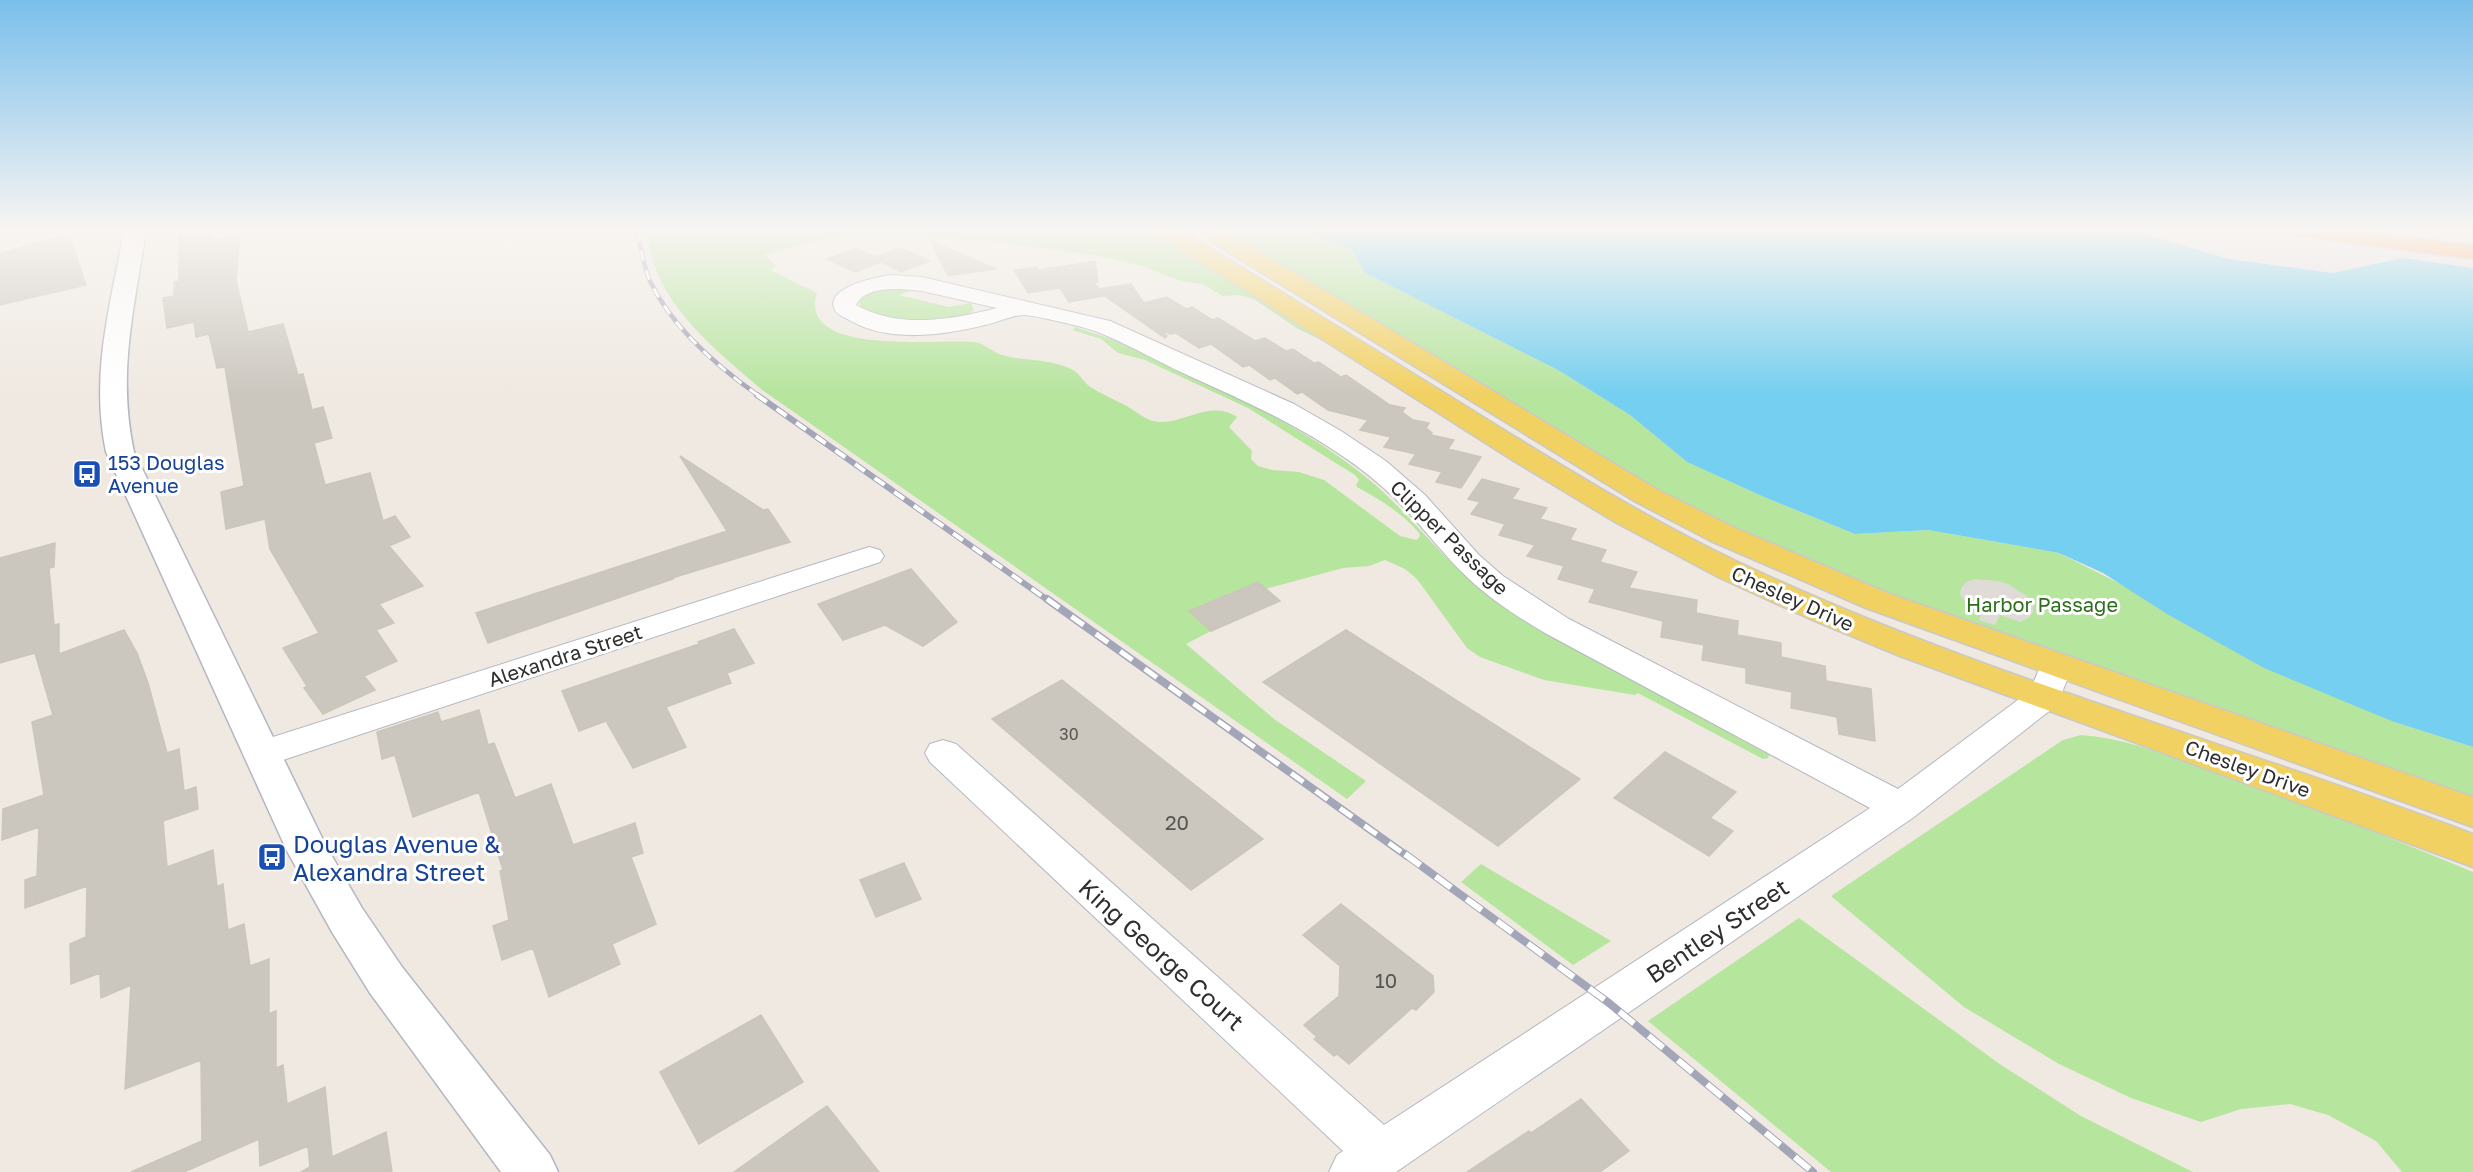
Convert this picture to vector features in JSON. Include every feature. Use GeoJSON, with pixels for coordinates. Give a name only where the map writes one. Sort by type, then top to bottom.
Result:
{"type":"FeatureCollection","features":[{"type":"Feature","properties":{"kind":"main road","name":"Chesley Drive"},"geometry":{"type":"LineString","coordinates":[[1255,286],[1554,473],[1660,535],[1782,595],[1844,622],[2290,746],[2473,812]]}},
{"type":"Feature","properties":{"kind":"main road","name":"Chesley Drive"},"geometry":{"type":"LineString","coordinates":[[1299,286],[1647,496],[1722,534],[1878,601],[2050,681],[2271,775],[2473,851]]}},
{"type":"Feature","properties":{"kind":"main road"},"geometry":{"type":"LineString","coordinates":[[1554,473],[1584,459]]}},
{"type":"Feature","properties":{"kind":"street"},"geometry":{"type":"LineString","coordinates":[[125,286],[112,354],[111,403],[120,452],[308,851],[386,980],[532,1172]]}},
{"type":"Feature","properties":{"kind":"street","name":"Clipper Passage"},"geometry":{"type":"LineString","coordinates":[[870,286],[854,293],[845,301],[845,308],[861,317],[911,326],[977,322],[1024,307]]}},
{"type":"Feature","properties":{"kind":"street","name":"Clipper Passage"},"geometry":{"type":"LineString","coordinates":[[925,286],[1084,321],[1122,334],[1311,424],[1382,472],[1420,507],[1484,575],[1525,606],[1557,626],[1900,807]]}},
{"type":"Feature","properties":{"kind":"street","name":"Alexandra Street"},"geometry":{"type":"LineString","coordinates":[[261,754],[869,556]]}},
{"type":"Feature","properties":{"kind":"street","name":"Bentley Street"},"geometry":{"type":"LineString","coordinates":[[1367,1163],[1900,807],[2050,681]]}},
{"type":"Feature","properties":{"kind":"street","name":"King George Court"},"geometry":{"type":"LineString","coordinates":[[943,753],[1367,1163]]}},
{"type":"Feature","properties":{"kind":"green space"},"geometry":{"type":"Polygon","coordinates":[[[664,286],[802,286],[817,293],[817,314],[828,328],[849,336],[905,342],[974,342],[1002,355],[1064,366],[1077,373],[1089,386],[1153,421],[1174,421],[1205,412],[1226,412],[1237,417],[1229,427],[1252,451],[1251,459],[1258,466],[1272,470],[1299,472],[1324,480],[1400,536],[1416,540],[1419,538],[1420,534],[1399,514],[1357,487],[1359,480],[1355,475],[1248,408],[1145,360],[1118,353],[1101,339],[1073,330],[1075,327],[1111,339],[1243,401],[1307,436],[1367,478],[1390,498],[1464,575],[1509,610],[1545,633],[1769,755],[1768,758],[1763,759],[1638,693],[1635,695],[1544,680],[1480,657],[1467,648],[1417,579],[1405,569],[1385,560],[1369,566],[1343,568],[1265,589],[1211,631],[1186,644],[1274,719],[1366,781],[1347,799],[761,389],[705,339],[664,286]]]}},
{"type":"Feature","properties":{"kind":"green space"},"geometry":{"type":"Polygon","coordinates":[[[1205,286],[1237,286],[1319,339],[1298,329],[1255,300],[1240,295],[1223,296],[1205,286]]]}},
{"type":"Feature","properties":{"kind":"green space","name":"Harbor Passage"},"geometry":{"type":"Polygon","coordinates":[[[1302,286],[1390,286],[1558,370],[1630,415],[1687,462],[1764,497],[1855,534],[1928,530],[2059,553],[2394,722],[2473,747],[2473,812],[1722,534],[1302,286]]]}},
{"type":"Feature","properties":{"kind":"green space"},"geometry":{"type":"Polygon","coordinates":[[[898,287],[913,290],[899,295],[949,307],[971,303],[974,310],[954,318],[913,321],[887,319],[860,307],[860,301],[868,294],[898,287]]]}},
{"type":"Feature","properties":{"kind":"green space"},"geometry":{"type":"Polygon","coordinates":[[[2081,735],[2116,740],[2167,755],[2314,808],[2473,872],[2473,1172],[2402,1172],[2376,1141],[2328,1115],[2290,1104],[2241,1109],[2201,1122],[2131,1098],[2059,1064],[1964,1007],[1831,896],[2063,740],[2081,735]]]}},
{"type":"Feature","properties":{"kind":"green space"},"geometry":{"type":"Polygon","coordinates":[[[1481,864],[1611,941],[1573,965],[1461,882],[1481,864]]]}},
{"type":"Feature","properties":{"kind":"green space"},"geometry":{"type":"Polygon","coordinates":[[[1799,918],[2001,1065],[2081,1116],[2193,1172],[1831,1172],[1648,1021],[1799,918]]]}},
{"type":"Feature","properties":{"kind":"shaded area"},"geometry":{"type":"Polygon","coordinates":[[[1975,579],[1998,581],[2010,585],[2028,597],[2033,606],[2033,612],[2029,618],[2020,622],[2000,615],[1995,625],[1979,620],[1984,609],[1965,602],[1960,594],[1966,582],[1975,579]]]}},
{"type":"Feature","properties":{"kind":"water"},"geometry":{"type":"Polygon","coordinates":[[[1390,286],[2473,286],[2473,747],[2394,722],[2264,668],[2167,614],[2103,573],[2059,553],[1928,530],[1855,534],[1764,497],[1687,462],[1630,415],[1558,370],[1390,286]]]}},
{"type":"Feature","properties":{"kind":"building"},"geometry":{"type":"Polygon","coordinates":[[[0,286],[83,286],[0,305],[0,286]]]}},
{"type":"Feature","properties":{"kind":"building"},"geometry":{"type":"Polygon","coordinates":[[[174,286],[237,286],[248,332],[283,324],[298,375],[303,374],[312,410],[323,407],[332,438],[314,443],[325,485],[370,473],[383,521],[395,516],[410,537],[389,546],[423,586],[379,604],[394,623],[376,630],[397,661],[364,676],[375,690],[323,714],[304,688],[307,686],[283,648],[319,633],[270,549],[265,519],[226,529],[221,492],[244,486],[225,367],[217,368],[209,334],[196,337],[194,322],[167,328],[163,298],[174,296],[174,286]]]}},
{"type":"Feature","properties":{"kind":"building"},"geometry":{"type":"Polygon","coordinates":[[[1024,286],[1097,286],[1099,289],[1132,286],[1144,303],[1167,297],[1186,309],[1192,307],[1212,320],[1218,318],[1255,341],[1265,338],[1286,351],[1293,349],[1314,363],[1319,362],[1341,377],[1346,375],[1390,405],[1405,408],[1402,412],[1413,420],[1429,423],[1426,428],[1432,433],[1431,435],[1454,440],[1448,449],[1481,457],[1461,488],[1436,482],[1442,472],[1409,464],[1416,454],[1384,447],[1391,437],[1360,430],[1368,420],[1328,410],[1302,392],[1297,394],[1275,378],[1270,380],[1249,365],[1243,367],[1211,344],[1199,348],[1176,333],[1170,334],[1162,329],[1167,336],[1165,338],[1102,294],[1104,296],[1069,302],[1060,288],[1028,293],[1024,286]]]}},
{"type":"Feature","properties":{"kind":"building"},"geometry":{"type":"Polygon","coordinates":[[[680,456],[763,510],[768,509],[790,542],[672,578],[488,643],[476,613],[727,531],[680,456]]]}},
{"type":"Feature","properties":{"kind":"building"},"geometry":{"type":"Polygon","coordinates":[[[1482,479],[1519,489],[1512,499],[1547,508],[1540,519],[1576,529],[1570,540],[1606,550],[1600,562],[1637,572],[1629,588],[1697,600],[1696,613],[1738,621],[1737,635],[1781,643],[1781,657],[1825,666],[1826,681],[1871,689],[1875,741],[1839,734],[1837,717],[1791,708],[1792,692],[1746,683],[1746,668],[1702,660],[1704,645],[1661,637],[1663,621],[1589,602],[1595,589],[1558,579],[1564,566],[1527,556],[1535,545],[1499,535],[1505,524],[1471,514],[1480,502],[1468,499],[1482,479]]]}},
{"type":"Feature","properties":{"kind":"building"},"geometry":{"type":"Polygon","coordinates":[[[55,543],[54,567],[49,568],[54,625],[59,624],[59,654],[124,630],[137,653],[148,683],[167,753],[179,749],[184,791],[196,787],[198,809],[163,821],[167,867],[213,850],[217,887],[223,884],[228,930],[244,924],[250,966],[269,959],[269,1014],[276,1011],[276,1068],[283,1065],[287,1104],[325,1087],[332,1157],[386,1132],[392,1172],[301,1172],[310,1167],[308,1146],[260,1166],[259,1139],[184,1172],[131,1172],[202,1141],[201,1060],[125,1089],[131,985],[101,998],[100,973],[71,984],[70,944],[86,937],[87,886],[25,908],[25,880],[37,876],[39,827],[2,840],[3,809],[44,795],[32,722],[53,715],[35,653],[0,663],[0,558],[55,543]]]}},
{"type":"Feature","properties":{"kind":"building"},"geometry":{"type":"Polygon","coordinates":[[[911,569],[957,622],[923,646],[885,625],[843,640],[818,604],[911,569]]]}},
{"type":"Feature","properties":{"kind":"building"},"geometry":{"type":"Polygon","coordinates":[[[1258,582],[1280,601],[1211,631],[1189,611],[1258,582]]]}},
{"type":"Feature","properties":{"kind":"building"},"geometry":{"type":"Polygon","coordinates":[[[734,629],[754,663],[727,673],[731,683],[666,707],[686,747],[633,768],[606,721],[579,731],[562,691],[699,644],[698,642],[734,629]]]}},
{"type":"Feature","properties":{"kind":"building"},"geometry":{"type":"Polygon","coordinates":[[[1346,630],[1580,779],[1498,846],[1263,682],[1346,630]]]}},
{"type":"Feature","properties":{"kind":"building"},"geometry":{"type":"Polygon","coordinates":[[[1062,680],[1263,839],[1191,890],[992,719],[1062,680]]]}},
{"type":"Feature","properties":{"kind":"building"},"geometry":{"type":"Polygon","coordinates":[[[479,710],[488,745],[494,743],[515,798],[551,784],[573,845],[635,823],[643,853],[631,857],[656,924],[612,944],[620,964],[549,997],[533,948],[502,960],[493,926],[509,920],[500,871],[503,870],[479,792],[413,817],[395,755],[382,759],[377,732],[438,712],[441,722],[479,710]]]}},
{"type":"Feature","properties":{"kind":"building"},"geometry":{"type":"Polygon","coordinates":[[[1665,752],[1736,792],[1710,818],[1733,831],[1709,856],[1614,798],[1665,752]]]}},
{"type":"Feature","properties":{"kind":"building"},"geometry":{"type":"Polygon","coordinates":[[[904,863],[921,899],[876,917],[860,880],[904,863]]]}},
{"type":"Feature","properties":{"kind":"building"},"geometry":{"type":"Polygon","coordinates":[[[1341,904],[1433,976],[1434,992],[1416,1010],[1412,1008],[1349,1064],[1337,1054],[1334,1056],[1314,1039],[1317,1037],[1304,1025],[1339,996],[1340,966],[1303,935],[1341,904]]]}},
{"type":"Feature","properties":{"kind":"building"},"geometry":{"type":"Polygon","coordinates":[[[761,1015],[803,1082],[699,1144],[660,1072],[761,1015]]]}},
{"type":"Feature","properties":{"kind":"building"},"geometry":{"type":"Polygon","coordinates":[[[1581,1099],[1629,1151],[1600,1172],[1467,1172],[1529,1131],[1531,1133],[1581,1099]]]}},
{"type":"Feature","properties":{"kind":"building"},"geometry":{"type":"Polygon","coordinates":[[[827,1106],[879,1172],[734,1172],[818,1112],[827,1106]]]}},
{"type":"Feature","properties":{"kind":"railway"},"geometry":{"type":"LineString","coordinates":[[652,286],[671,315],[697,345],[759,396]]}},
{"type":"Feature","properties":{"kind":"railway"},"geometry":{"type":"LineString","coordinates":[[757,395],[1049,601]]}},
{"type":"Feature","properties":{"kind":"railway"},"geometry":{"type":"LineString","coordinates":[[1047,599],[1407,856]]}},
{"type":"Feature","properties":{"kind":"railway"},"geometry":{"type":"LineString","coordinates":[[1405,854],[1609,1003],[1813,1172]]}},
{"type":"Feature","properties":{"kind":"place","name":"153 Douglas Avenue"},"geometry":{"type":"Point","coordinates":[87,474]}},
{"type":"Feature","properties":{"kind":"place","name":"Douglas Avenue & Alexandra Street"},"geometry":{"type":"Point","coordinates":[272,857]}}]}
